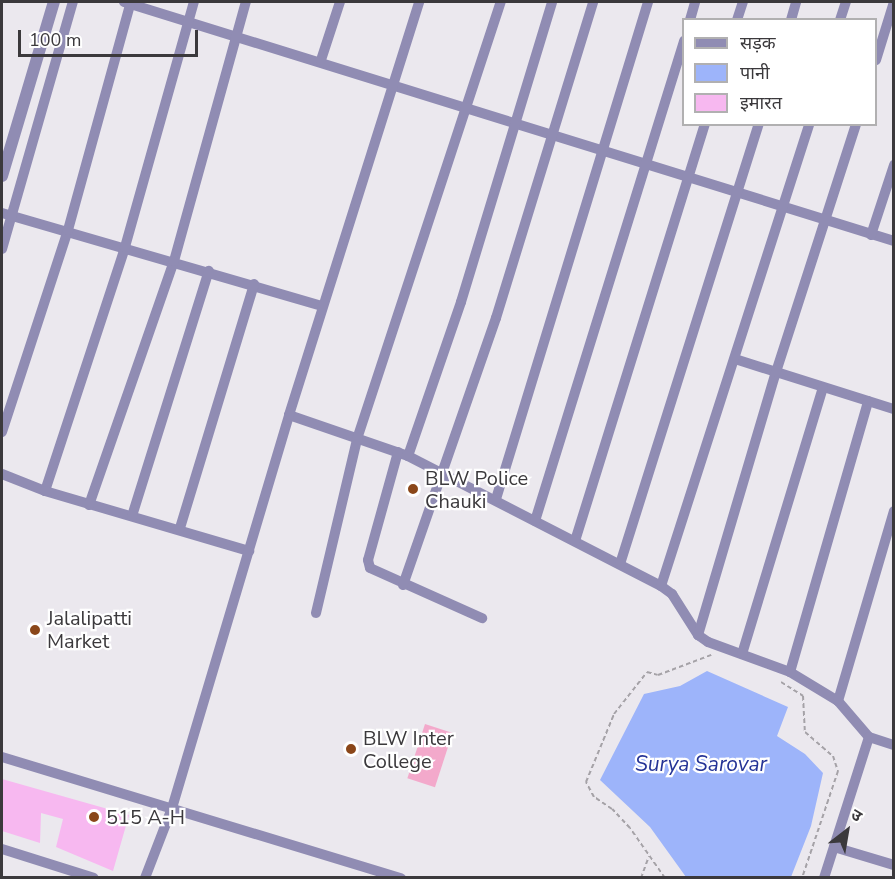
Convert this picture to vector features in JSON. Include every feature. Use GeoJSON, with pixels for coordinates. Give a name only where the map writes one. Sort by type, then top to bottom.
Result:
{"type":"FeatureCollection","features":[{"type":"Feature","properties":{"kind":"street"},"geometry":{"type":"LineString","coordinates":[[2,176],[6,148],[54,2]]}},
{"type":"Feature","properties":{"kind":"street"},"geometry":{"type":"LineString","coordinates":[[2,249],[73,2]]}},
{"type":"Feature","properties":{"kind":"street"},"geometry":{"type":"LineString","coordinates":[[2,432],[68,230],[128,2],[234,36],[321,60],[468,109],[894,241]]}},
{"type":"Feature","properties":{"kind":"street"},"geometry":{"type":"LineString","coordinates":[[45,491],[125,247],[194,2]]}},
{"type":"Feature","properties":{"kind":"street"},"geometry":{"type":"LineString","coordinates":[[89,505],[174,261],[234,36],[246,2]]}},
{"type":"Feature","properties":{"kind":"street"},"geometry":{"type":"LineString","coordinates":[[321,60],[340,2]]}},
{"type":"Feature","properties":{"kind":"street"},"geometry":{"type":"LineString","coordinates":[[145,878],[172,808],[289,415],[419,2]]}},
{"type":"Feature","properties":{"kind":"street"},"geometry":{"type":"LineString","coordinates":[[316,613],[358,436],[468,109],[501,2]]}},
{"type":"Feature","properties":{"kind":"street"},"geometry":{"type":"LineString","coordinates":[[482,618],[377,574],[368,560],[515,123],[552,2]]}},
{"type":"Feature","properties":{"kind":"street"},"geometry":{"type":"LineString","coordinates":[[403,585],[444,473],[593,2]]}},
{"type":"Feature","properties":{"kind":"street"},"geometry":{"type":"LineString","coordinates":[[496,499],[600,150],[648,2]]}},
{"type":"Feature","properties":{"kind":"street"},"geometry":{"type":"LineString","coordinates":[[691,18],[695,2]]}},
{"type":"Feature","properties":{"kind":"street"},"geometry":{"type":"LineString","coordinates":[[738,18],[743,2]]}},
{"type":"Feature","properties":{"kind":"street"},"geometry":{"type":"LineString","coordinates":[[792,18],[796,2]]}},
{"type":"Feature","properties":{"kind":"street"},"geometry":{"type":"LineString","coordinates":[[841,18],[846,2]]}},
{"type":"Feature","properties":{"kind":"street"},"geometry":{"type":"LineString","coordinates":[[877,57],[894,2]]}},
{"type":"Feature","properties":{"kind":"street"},"geometry":{"type":"LineString","coordinates":[[535,521],[648,165],[682,48]]}},
{"type":"Feature","properties":{"kind":"street"},"geometry":{"type":"LineString","coordinates":[[575,541],[704,126]]}},
{"type":"Feature","properties":{"kind":"street"},"geometry":{"type":"LineString","coordinates":[[620,564],[758,126]]}},
{"type":"Feature","properties":{"kind":"street"},"geometry":{"type":"LineString","coordinates":[[661,586],[808,126]]}},
{"type":"Feature","properties":{"kind":"street"},"geometry":{"type":"LineString","coordinates":[[698,634],[776,372],[855,126]]}},
{"type":"Feature","properties":{"kind":"street"},"geometry":{"type":"LineString","coordinates":[[871,235],[894,165]]}},
{"type":"Feature","properties":{"kind":"street"},"geometry":{"type":"LineString","coordinates":[[2,213],[68,230],[323,306]]}},
{"type":"Feature","properties":{"kind":"street"},"geometry":{"type":"LineString","coordinates":[[132,516],[209,271]]}},
{"type":"Feature","properties":{"kind":"street"},"geometry":{"type":"LineString","coordinates":[[180,528],[254,284]]}},
{"type":"Feature","properties":{"kind":"street"},"geometry":{"type":"LineString","coordinates":[[735,359],[894,409]]}},
{"type":"Feature","properties":{"kind":"street"},"geometry":{"type":"LineString","coordinates":[[742,654],[823,388]]}},
{"type":"Feature","properties":{"kind":"street"},"geometry":{"type":"LineString","coordinates":[[790,672],[868,401]]}},
{"type":"Feature","properties":{"kind":"street"},"geometry":{"type":"LineString","coordinates":[[289,415],[358,436],[403,454],[496,499],[661,586],[680,604],[698,634],[790,672],[838,701],[869,737],[894,745]]}},
{"type":"Feature","properties":{"kind":"street"},"geometry":{"type":"LineString","coordinates":[[2,474],[89,505],[180,528],[249,551]]}},
{"type":"Feature","properties":{"kind":"street"},"geometry":{"type":"LineString","coordinates":[[838,701],[894,511]]}},
{"type":"Feature","properties":{"kind":"street"},"geometry":{"type":"LineString","coordinates":[[824,878],[869,737]]}},
{"type":"Feature","properties":{"kind":"street"},"geometry":{"type":"LineString","coordinates":[[2,757],[400,878]]}},
{"type":"Feature","properties":{"kind":"street"},"geometry":{"type":"LineString","coordinates":[[834,847],[894,865]]}},
{"type":"Feature","properties":{"kind":"street"},"geometry":{"type":"LineString","coordinates":[[2,849],[94,878]]}},
{"type":"Feature","properties":{"kind":"path"},"geometry":{"type":"LineString","coordinates":[[665,878],[612,809],[594,797],[586,782],[614,714],[647,672],[658,675],[711,655],[719,658]]}},
{"type":"Feature","properties":{"kind":"path"},"geometry":{"type":"LineString","coordinates":[[776,679],[803,696],[805,732],[833,756],[838,771],[802,878]]}},
{"type":"Feature","properties":{"kind":"path"},"geometry":{"type":"LineString","coordinates":[[641,878],[649,856]]}},
{"type":"Feature","properties":{"kind":"shaded area"},"geometry":{"type":"Polygon","coordinates":[[[425,724],[453,733],[435,787],[407,778],[425,724]]]}},
{"type":"Feature","properties":{"kind":"water","name":"Surya Sarovar"},"geometry":{"type":"Polygon","coordinates":[[[707,671],[788,707],[777,736],[805,754],[823,773],[811,826],[791,877],[686,877],[650,827],[600,780],[644,694],[680,686],[707,671]]]}},
{"type":"Feature","properties":{"kind":"building"},"geometry":{"type":"Polygon","coordinates":[[[2,779],[129,815],[113,871],[56,847],[63,819],[41,813],[40,843],[2,831],[2,779]]]}},
{"type":"Feature","properties":{"kind":"place","name":"BLW Police Chauki"},"geometry":{"type":"Point","coordinates":[413,489]}},
{"type":"Feature","properties":{"kind":"place","name":"Jalalipatti Market"},"geometry":{"type":"Point","coordinates":[35,630]}},
{"type":"Feature","properties":{"kind":"place","name":"BLW Inter College"},"geometry":{"type":"Point","coordinates":[351,749]}},
{"type":"Feature","properties":{"kind":"place","name":"515 A-H"},"geometry":{"type":"Point","coordinates":[94,817]}}]}
